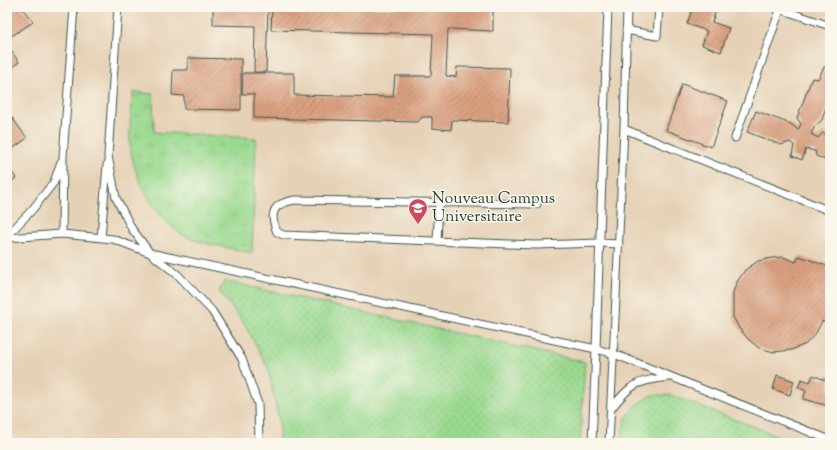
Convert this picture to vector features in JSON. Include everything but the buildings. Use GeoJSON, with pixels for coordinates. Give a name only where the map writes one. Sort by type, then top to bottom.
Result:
{"type":"FeatureCollection","features":[{"type":"Feature","properties":{"kind":"lane"},"geometry":{"type":"LineString","coordinates":[[62,234],[63,156],[74,7]]}},
{"type":"Feature","properties":{"kind":"lane"},"geometry":{"type":"LineString","coordinates":[[101,238],[118,7]]}},
{"type":"Feature","properties":{"kind":"lane"},"geometry":{"type":"LineString","coordinates":[[592,443],[608,7]]}},
{"type":"Feature","properties":{"kind":"lane"},"geometry":{"type":"LineString","coordinates":[[609,443],[624,129],[627,7]]}},
{"type":"Feature","properties":{"kind":"lane"},"geometry":{"type":"LineString","coordinates":[[626,30],[656,36],[659,7]]}},
{"type":"Feature","properties":{"kind":"lane"},"geometry":{"type":"LineString","coordinates":[[735,138],[779,8],[830,26]]}},
{"type":"Feature","properties":{"kind":"lane"},"geometry":{"type":"LineString","coordinates":[[624,129],[830,211]]}},
{"type":"Feature","properties":{"kind":"lane"},"geometry":{"type":"LineString","coordinates":[[7,237],[32,210],[54,182],[63,156]]}},
{"type":"Feature","properties":{"kind":"lane"},"geometry":{"type":"LineString","coordinates":[[108,156],[116,198],[132,229],[150,254],[178,275],[212,311],[242,359],[258,404],[259,443]]}},
{"type":"Feature","properties":{"kind":"lane"},"geometry":{"type":"LineString","coordinates":[[537,204],[295,200],[284,201],[277,205],[273,214],[277,232],[283,235],[536,245],[600,243],[619,244]]}},
{"type":"Feature","properties":{"kind":"lane"},"geometry":{"type":"LineString","coordinates":[[437,241],[439,202]]}},
{"type":"Feature","properties":{"kind":"lane"},"geometry":{"type":"LineString","coordinates":[[7,237],[62,234],[113,239],[150,254],[596,349],[614,354],[830,440]]}},
{"type":"Feature","properties":{"kind":"lane"},"geometry":{"type":"LineString","coordinates":[[611,409],[622,395],[634,385],[650,380],[671,377]]}},
{"type":"Feature","properties":{"kind":"shaded area","name":"Nouveau Campus Universitaire"},"geometry":{"type":"Polygon","coordinates":[[[7,7],[830,7],[830,443],[7,443],[7,7]]]}},
{"type":"Feature","properties":{"kind":"green space"},"geometry":{"type":"Polygon","coordinates":[[[133,92],[153,94],[154,132],[256,138],[252,253],[187,237],[176,230],[156,210],[141,183],[132,156],[130,131],[133,92]]]}},
{"type":"Feature","properties":{"kind":"green space"},"geometry":{"type":"Polygon","coordinates":[[[225,281],[585,362],[580,443],[279,443],[279,421],[268,368],[244,323],[219,291],[225,281]]]}},
{"type":"Feature","properties":{"kind":"green space"},"geometry":{"type":"Polygon","coordinates":[[[651,395],[671,395],[796,443],[622,443],[622,434],[629,414],[638,404],[651,395]]]}},
{"type":"Feature","properties":{"kind":"place","name":"Nouveau Campus Universitaire"},"geometry":{"type":"Point","coordinates":[418,225]}}]}
